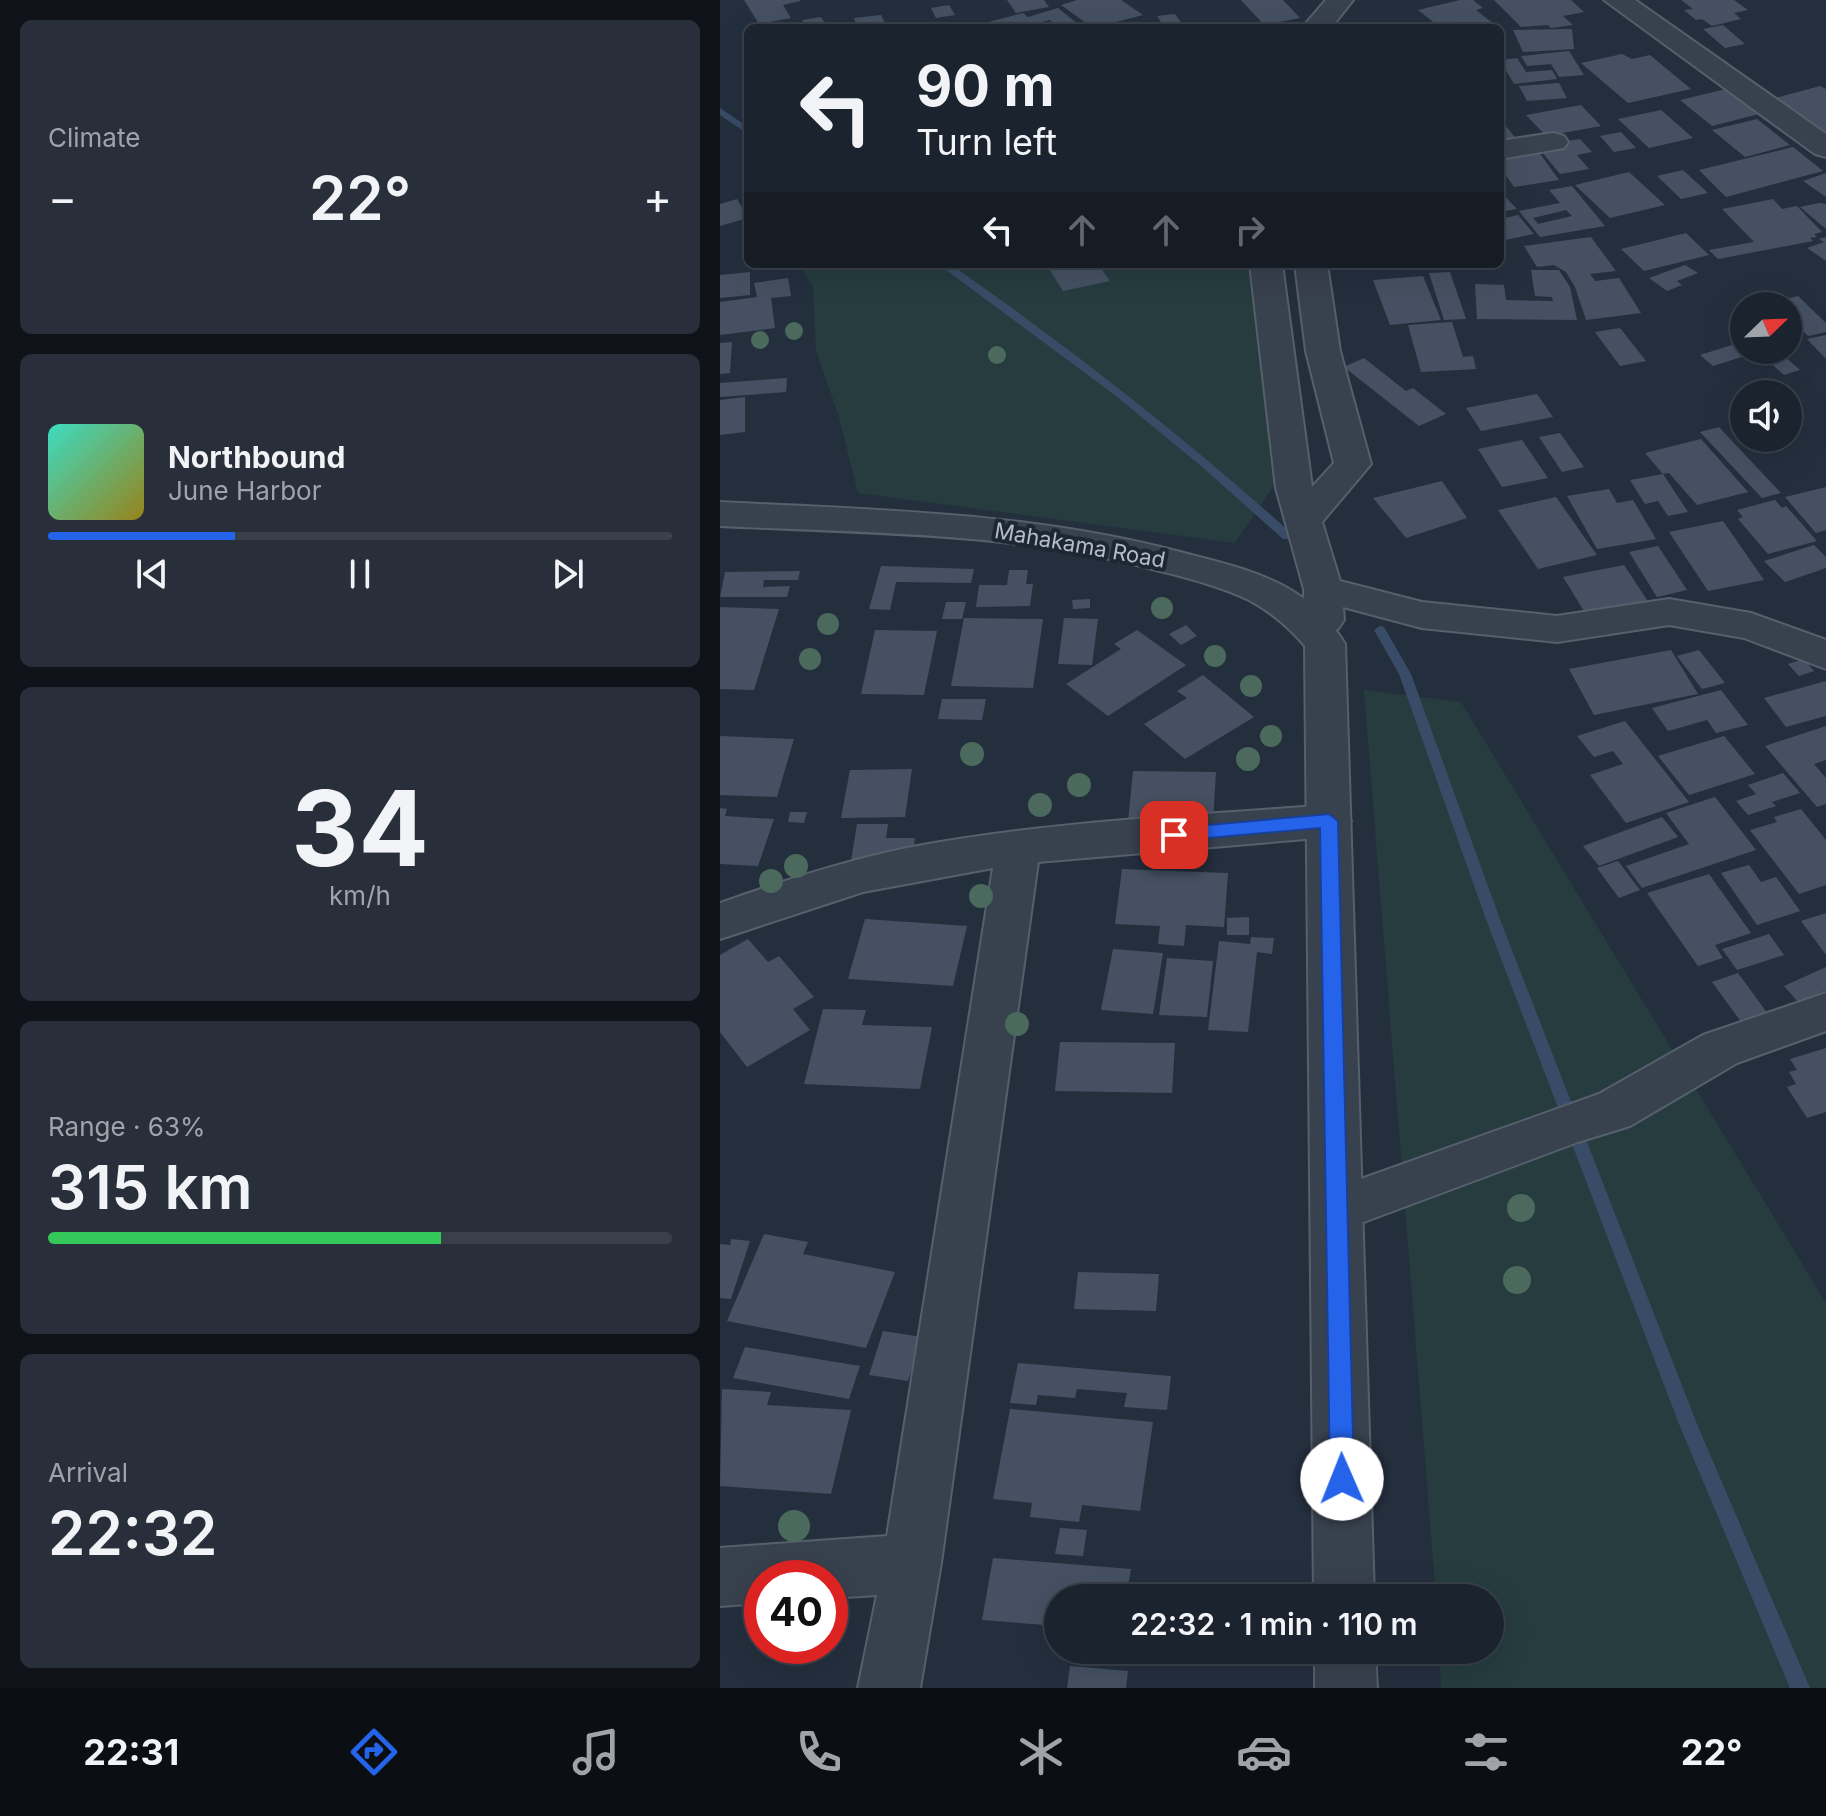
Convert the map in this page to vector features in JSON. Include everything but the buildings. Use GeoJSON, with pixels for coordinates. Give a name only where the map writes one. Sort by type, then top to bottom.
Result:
{"type":"FeatureCollection","features":[{"type":"Feature","properties":{"kind":"street"},"geometry":{"type":"LineString","coordinates":[[1319,24],[1340,0]]}},
{"type":"Feature","properties":{"kind":"street"},"geometry":{"type":"LineString","coordinates":[[1617,0],[1826,148]]}},
{"type":"Feature","properties":{"kind":"street"},"geometry":{"type":"LineString","coordinates":[[1504,149],[1553,142]]}},
{"type":"Feature","properties":{"kind":"street"},"geometry":{"type":"LineString","coordinates":[[1266,268],[1294,488],[1323,589],[1344,1584]]}},
{"type":"Feature","properties":{"kind":"street"},"geometry":{"type":"LineString","coordinates":[[1302,522],[1353,464],[1323,351],[1312,268]]}},
{"type":"Feature","properties":{"kind":"street","name":"Mahakama Road"},"geometry":{"type":"LineString","coordinates":[[720,514],[974,527],[1149,554],[1251,585],[1274,597],[1312,627],[1325,644]]}},
{"type":"Feature","properties":{"kind":"street"},"geometry":{"type":"LineString","coordinates":[[1323,589],[1422,615],[1557,629],[1669,612],[1751,626],[1826,655]]}},
{"type":"Feature","properties":{"kind":"street"},"geometry":{"type":"LineString","coordinates":[[720,921],[830,884],[912,864],[1018,849],[1329,821]]}},
{"type":"Feature","properties":{"kind":"street"},"geometry":{"type":"LineString","coordinates":[[889,1688],[912,1563],[1018,849]]}},
{"type":"Feature","properties":{"kind":"street"},"geometry":{"type":"LineString","coordinates":[[1337,1210],[1572,1123],[1613,1111],[1720,1049],[1826,1012]]}},
{"type":"Feature","properties":{"kind":"street"},"geometry":{"type":"LineString","coordinates":[[720,1577],[912,1563]]}},
{"type":"Feature","properties":{"kind":"street"},"geometry":{"type":"LineString","coordinates":[[1345,1664],[1346,1688]]}},
{"type":"Feature","properties":{"kind":"green space"},"geometry":{"type":"Polygon","coordinates":[[[801,268],[1285,268],[1291,401],[1298,450],[1235,543],[858,493],[838,414],[816,350],[813,287],[801,268]]]}},
{"type":"Feature","properties":{"kind":"green space"},"geometry":{"type":"Polygon","coordinates":[[[1364,690],[1461,702],[1826,1303],[1826,1688],[1441,1688],[1440,1664],[1504,1664],[1504,1584],[1435,1584],[1364,690]]]}},
{"type":"Feature","properties":{"kind":"waterway"},"geometry":{"type":"LineString","coordinates":[[720,111],[744,128]]}},
{"type":"Feature","properties":{"kind":"waterway"},"geometry":{"type":"LineString","coordinates":[[949,268],[1120,394],[1205,463],[1287,536]]}},
{"type":"Feature","properties":{"kind":"waterway"},"geometry":{"type":"LineString","coordinates":[[1380,630],[1405,674],[1494,922],[1688,1424],[1800,1688]]}},
{"type":"Feature","properties":{"kind":"route"},"geometry":{"type":"LineString","coordinates":[[1174,835],[1329,821],[1342,1479]]}}]}
